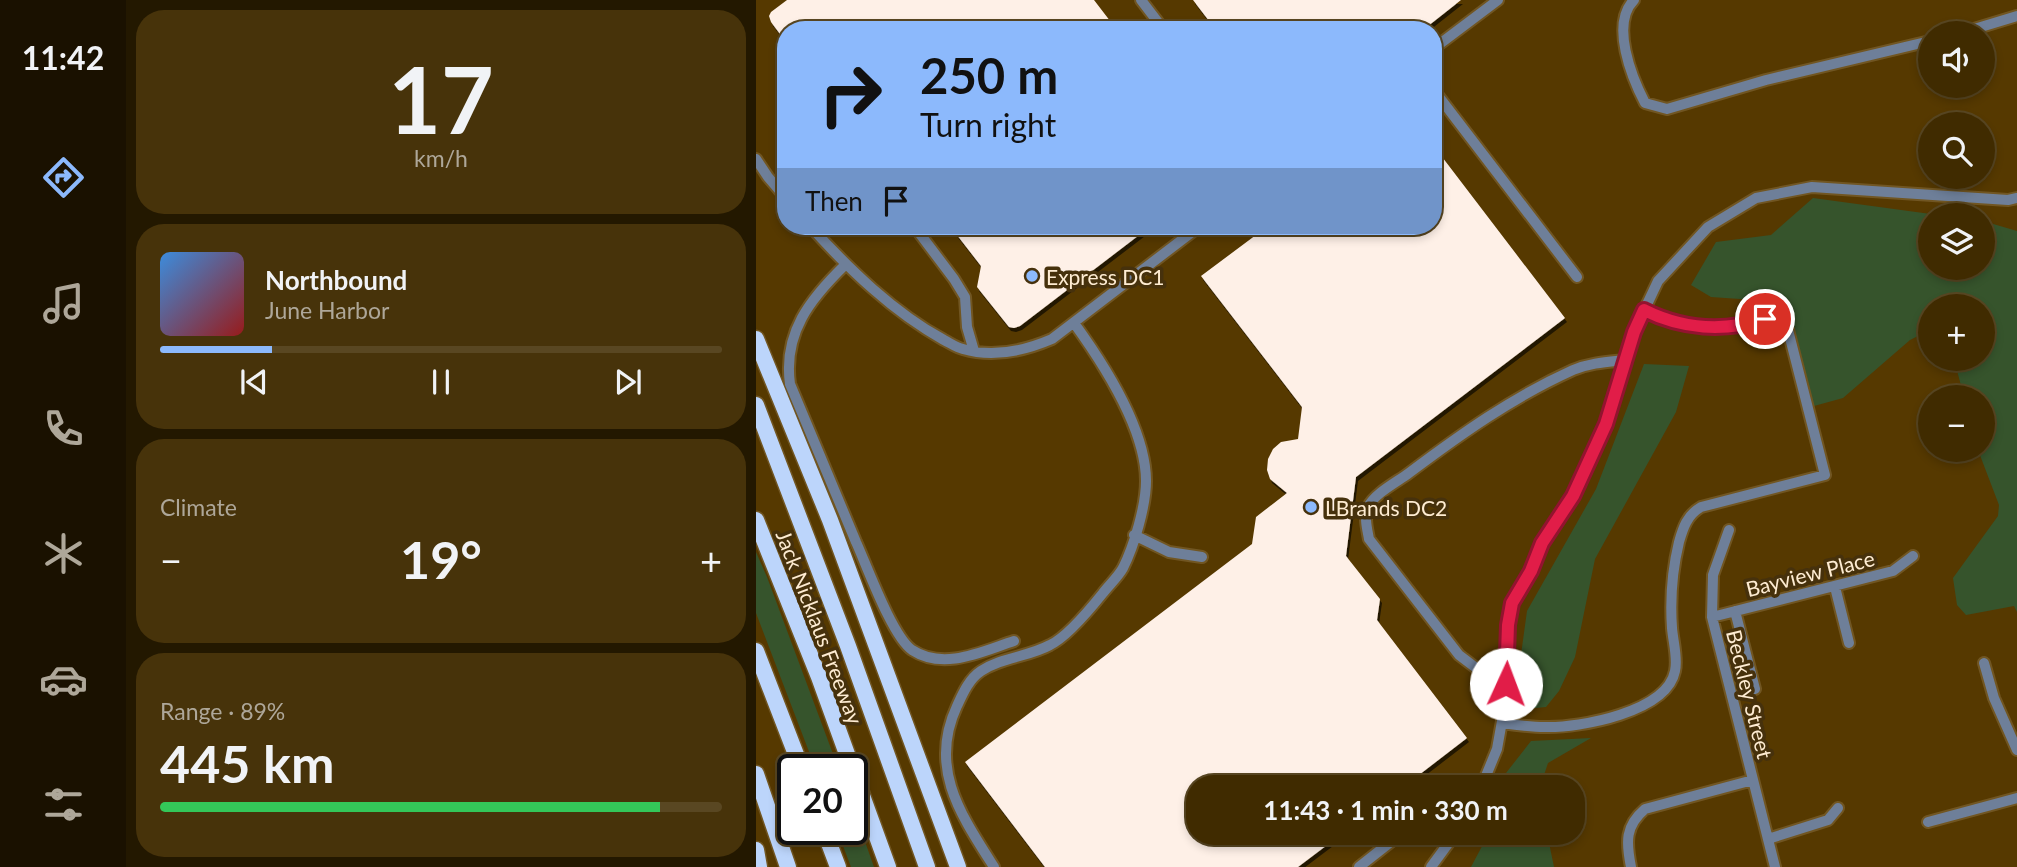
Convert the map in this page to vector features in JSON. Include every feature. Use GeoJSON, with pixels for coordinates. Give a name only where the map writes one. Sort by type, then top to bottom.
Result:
{"type":"FeatureCollection","features":[{"type":"Feature","properties":{"kind":"highway"},"geometry":{"type":"LineString","coordinates":[[756,339],[834,532],[958,867]]}},
{"type":"Feature","properties":{"kind":"highway"},"geometry":{"type":"LineString","coordinates":[[756,405],[848,646],[927,867]]}},
{"type":"Feature","properties":{"kind":"highway","name":"Jack Nicklaus Freeway"},"geometry":{"type":"LineString","coordinates":[[756,520],[819,677],[888,867]]}},
{"type":"Feature","properties":{"kind":"highway"},"geometry":{"type":"LineString","coordinates":[[756,651],[796,754]]}},
{"type":"Feature","properties":{"kind":"highway"},"geometry":{"type":"LineString","coordinates":[[756,774],[788,867]]}},
{"type":"Feature","properties":{"kind":"highway"},"geometry":{"type":"LineString","coordinates":[[830,845],[838,867]]}},
{"type":"Feature","properties":{"kind":"highway"},"geometry":{"type":"LineString","coordinates":[[756,850],[759,867]]}},
{"type":"Feature","properties":{"kind":"street"},"geometry":{"type":"LineString","coordinates":[[1141,0],[1157,21]]}},
{"type":"Feature","properties":{"kind":"street"},"geometry":{"type":"LineString","coordinates":[[1442,42],[1498,0]]}},
{"type":"Feature","properties":{"kind":"street"},"geometry":{"type":"LineString","coordinates":[[1634,0],[1630,4],[1622,31],[1634,82],[1645,103],[1667,109],[1766,80],[1918,44]]}},
{"type":"Feature","properties":{"kind":"street"},"geometry":{"type":"LineString","coordinates":[[1995,23],[2017,16]]}},
{"type":"Feature","properties":{"kind":"street"},"geometry":{"type":"LineString","coordinates":[[1442,101],[1577,277]]}},
{"type":"Feature","properties":{"kind":"street"},"geometry":{"type":"LineString","coordinates":[[756,159],[777,188]]}},
{"type":"Feature","properties":{"kind":"street"},"geometry":{"type":"LineString","coordinates":[[1486,775],[1497,749],[1502,723],[1508,625],[1512,603],[1531,571],[1542,543],[1578,484],[1606,424],[1634,332],[1658,281],[1707,227],[1756,198],[1812,187],[1891,194],[2017,198]]}},
{"type":"Feature","properties":{"kind":"street"},"geometry":{"type":"LineString","coordinates":[[818,235],[845,265],[921,327],[963,349],[1000,354],[1033,348],[1052,339],[1188,235]]}},
{"type":"Feature","properties":{"kind":"street"},"geometry":{"type":"LineString","coordinates":[[921,235],[965,297],[967,327],[974,351]]}},
{"type":"Feature","properties":{"kind":"street"},"geometry":{"type":"LineString","coordinates":[[845,265],[806,309],[791,340],[787,364],[790,384],[882,603],[904,642],[912,650],[934,659],[964,657],[1014,641]]}},
{"type":"Feature","properties":{"kind":"street"},"geometry":{"type":"LineString","coordinates":[[1502,723],[1547,727],[1589,722],[1652,702],[1667,688],[1675,671],[1671,602],[1674,564],[1683,527],[1693,511],[1825,475],[1788,330],[1780,322],[1765,319],[1746,325],[1685,326],[1665,321],[1644,310]]}},
{"type":"Feature","properties":{"kind":"street"},"geometry":{"type":"LineString","coordinates":[[994,867],[969,828],[947,780],[944,748],[948,725],[969,683],[979,672],[1006,659],[1051,645],[1088,612],[1123,569],[1140,517],[1146,480],[1140,446],[1129,414],[1093,349],[1073,323]]}},
{"type":"Feature","properties":{"kind":"street"},"geometry":{"type":"LineString","coordinates":[[1506,684],[1485,674],[1459,654],[1369,538],[1365,522],[1368,506],[1378,495],[1447,445],[1513,401],[1575,369],[1597,362],[1625,360]]}},
{"type":"Feature","properties":{"kind":"street","name":"Beckley Street"},"geometry":{"type":"LineString","coordinates":[[1729,530],[1713,575],[1712,617],[1775,867]]}},
{"type":"Feature","properties":{"kind":"street"},"geometry":{"type":"LineString","coordinates":[[1134,535],[1169,552],[1202,557]]}},
{"type":"Feature","properties":{"kind":"street","name":"Bayview Place"},"geometry":{"type":"LineString","coordinates":[[1712,617],[1893,572],[1913,556]]}},
{"type":"Feature","properties":{"kind":"street"},"geometry":{"type":"LineString","coordinates":[[1835,587],[1849,643]]}},
{"type":"Feature","properties":{"kind":"street"},"geometry":{"type":"LineString","coordinates":[[1735,611],[1755,689]]}},
{"type":"Feature","properties":{"kind":"street"},"geometry":{"type":"LineString","coordinates":[[1984,663],[1994,698],[2017,750]]}},
{"type":"Feature","properties":{"kind":"street"},"geometry":{"type":"LineString","coordinates":[[1631,867],[1626,845],[1628,829],[1635,817],[1645,809],[1753,780]]}},
{"type":"Feature","properties":{"kind":"street"},"geometry":{"type":"LineString","coordinates":[[1928,822],[2017,798]]}},
{"type":"Feature","properties":{"kind":"street"},"geometry":{"type":"LineString","coordinates":[[1768,839],[1828,820],[1838,808]]}},
{"type":"Feature","properties":{"kind":"street"},"geometry":{"type":"LineString","coordinates":[[1359,867],[1387,845]]}},
{"type":"Feature","properties":{"kind":"street"},"geometry":{"type":"LineString","coordinates":[[1431,867],[1447,845]]}},
{"type":"Feature","properties":{"kind":"green space"},"geometry":{"type":"Polygon","coordinates":[[[1813,198],[1918,212],[1918,280],[1995,280],[1995,225],[2017,231],[2017,612],[2014,606],[1966,615],[1957,605],[1953,578],[1998,516],[1999,505],[1983,462],[1995,462],[1995,385],[1961,385],[1957,371],[1995,371],[1995,294],[1918,294],[1918,336],[1843,398],[1814,406],[1788,316],[1769,301],[1711,297],[1691,285],[1716,242],[1771,235],[1813,198]]]}},
{"type":"Feature","properties":{"kind":"green space"},"geometry":{"type":"Polygon","coordinates":[[[1644,364],[1689,366],[1676,412],[1595,559],[1575,657],[1559,691],[1546,707],[1525,709],[1520,662],[1527,611],[1596,489],[1644,364]]]}},
{"type":"Feature","properties":{"kind":"green space"},"geometry":{"type":"Polygon","coordinates":[[[756,552],[833,754],[810,754],[756,613],[756,552]]]}},
{"type":"Feature","properties":{"kind":"green space"},"geometry":{"type":"Polygon","coordinates":[[[1591,738],[1548,763],[1544,775],[1505,775],[1531,741],[1591,738]]]}},
{"type":"Feature","properties":{"kind":"green space"},"geometry":{"type":"Polygon","coordinates":[[[843,845],[866,845],[874,867],[851,867],[843,845]]]}},
{"type":"Feature","properties":{"kind":"green space"},"geometry":{"type":"Polygon","coordinates":[[[1483,845],[1549,845],[1554,867],[1471,867],[1483,845]]]}},
{"type":"Feature","properties":{"kind":"building"},"geometry":{"type":"Polygon","coordinates":[[[787,0],[1094,0],[1110,21],[777,21],[777,30],[769,16],[787,0]]]}},
{"type":"Feature","properties":{"kind":"building"},"geometry":{"type":"Polygon","coordinates":[[[1193,0],[1461,0],[1434,21],[1209,21],[1193,0]]]}},
{"type":"Feature","properties":{"kind":"building","name":"LBrands DC2"},"geometry":{"type":"Polygon","coordinates":[[[1442,157],[1565,318],[1356,477],[1346,556],[1380,599],[1377,620],[1467,738],[1419,775],[1186,775],[1186,845],[1327,845],[1298,867],[1045,867],[965,762],[1252,544],[1256,517],[1287,493],[1270,479],[1268,459],[1273,449],[1281,442],[1298,439],[1302,407],[1201,276],[1256,235],[1442,235],[1442,157]]]}},
{"type":"Feature","properties":{"kind":"building","name":"Express DC1"},"geometry":{"type":"Polygon","coordinates":[[[957,235],[1139,235],[1014,328],[1009,327],[977,287],[981,266],[957,235]]]}},
{"type":"Feature","properties":{"kind":"place","name":"Express DC1"},"geometry":{"type":"Point","coordinates":[1032,276]}},
{"type":"Feature","properties":{"kind":"place","name":"LBrands DC2"},"geometry":{"type":"Point","coordinates":[1311,507]}},
{"type":"Feature","properties":{"kind":"route"},"geometry":{"type":"LineString","coordinates":[[1506,684],[1508,625],[1512,603],[1531,571],[1542,543],[1573,496],[1606,424],[1634,332],[1644,310],[1665,321],[1685,326],[1746,325],[1765,319]]}}]}
